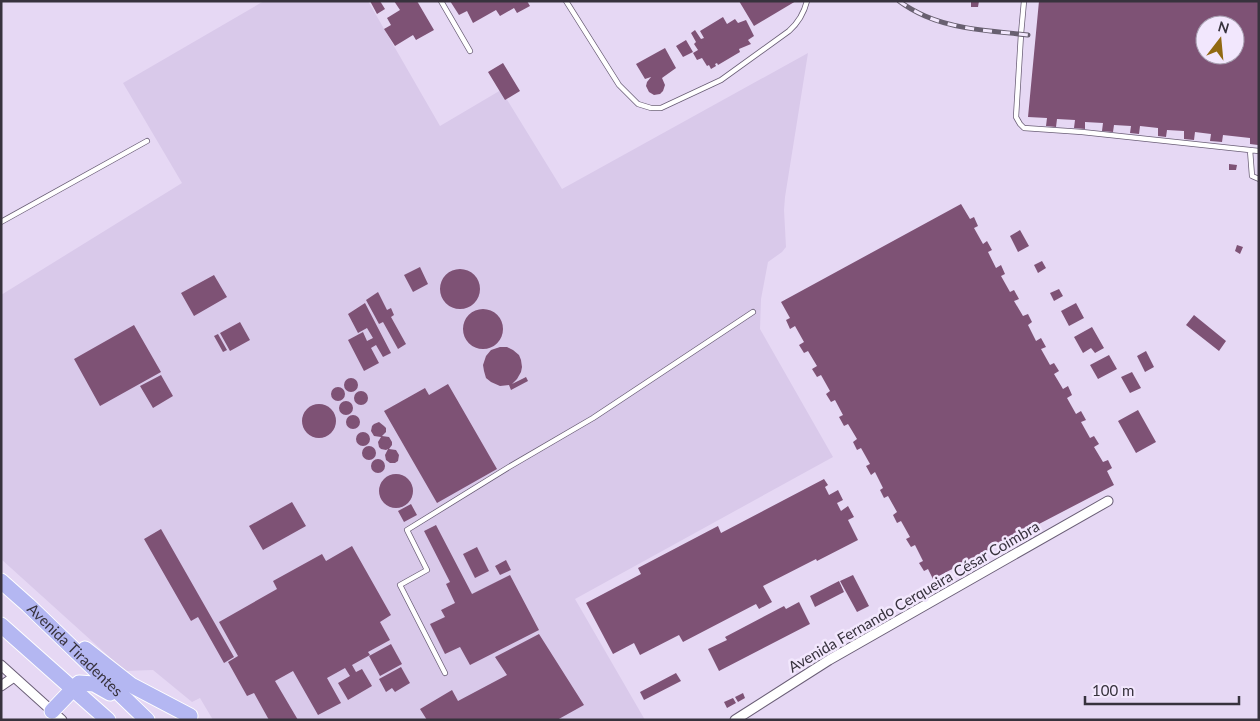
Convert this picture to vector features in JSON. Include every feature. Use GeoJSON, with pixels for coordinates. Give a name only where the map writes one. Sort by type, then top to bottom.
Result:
{"type":"FeatureCollection","features":[{"type":"Feature","properties":{"kind":"highway","name":"Avenida Tiradentes"},"geometry":{"type":"LineString","coordinates":[[1,581],[42,618],[146,720]]}},
{"type":"Feature","properties":{"kind":"highway"},"geometry":{"type":"LineString","coordinates":[[42,618],[131,685],[192,718]]}},
{"type":"Feature","properties":{"kind":"highway","name":"Avenida Tiradentes"},"geometry":{"type":"LineString","coordinates":[[1,625],[108,720]]}},
{"type":"Feature","properties":{"kind":"highway"},"geometry":{"type":"LineString","coordinates":[[57,715],[73,688],[79,683],[94,684],[106,689],[146,720]]}},
{"type":"Feature","properties":{"kind":"street","name":"Avenida Fernando Cerqueira César Coimbra"},"geometry":{"type":"LineString","coordinates":[[735,720],[829,660],[1108,501]]}},
{"type":"Feature","properties":{"kind":"street"},"geometry":{"type":"LineString","coordinates":[[1,665],[57,715]]}},
{"type":"Feature","properties":{"kind":"street"},"geometry":{"type":"LineString","coordinates":[[1,686],[14,677]]}},
{"type":"Feature","properties":{"kind":"lane"},"geometry":{"type":"LineString","coordinates":[[440,1],[470,50]]}},
{"type":"Feature","properties":{"kind":"lane"},"geometry":{"type":"LineString","coordinates":[[566,1],[619,85],[638,104],[652,108],[661,108],[721,80],[789,31],[796,25],[807,1]]}},
{"type":"Feature","properties":{"kind":"lane"},"geometry":{"type":"LineString","coordinates":[[1024,1],[1016,117],[1024,128],[1082,132],[1259,151]]}},
{"type":"Feature","properties":{"kind":"lane"},"geometry":{"type":"LineString","coordinates":[[1,222],[147,141]]}},
{"type":"Feature","properties":{"kind":"lane"},"geometry":{"type":"LineString","coordinates":[[1250,150],[1252,176],[1259,179]]}},
{"type":"Feature","properties":{"kind":"lane"},"geometry":{"type":"LineString","coordinates":[[445,673],[400,585],[427,570],[407,530],[593,418],[753,312]]}},
{"type":"Feature","properties":{"kind":"shaded area"},"geometry":{"type":"Polygon","coordinates":[[[264,1],[368,1],[440,126],[501,90],[562,189],[808,53],[785,197],[786,247],[768,262],[761,299],[760,329],[833,457],[575,599],[645,720],[213,720],[200,698],[192,702],[153,670],[125,671],[1,559],[1,295],[182,183],[123,83],[264,1]]]}},
{"type":"Feature","properties":{"kind":"building"},"geometry":{"type":"Polygon","coordinates":[[[370,1],[380,1],[385,9],[377,14],[370,1]]]}},
{"type":"Feature","properties":{"kind":"building"},"geometry":{"type":"Polygon","coordinates":[[[394,1],[417,1],[434,30],[416,40],[413,35],[395,46],[384,29],[391,25],[387,18],[400,10],[394,1]]]}},
{"type":"Feature","properties":{"kind":"building"},"geometry":{"type":"Polygon","coordinates":[[[450,1],[527,1],[530,6],[517,13],[514,8],[500,16],[496,10],[473,23],[467,11],[459,15],[450,1]]]}},
{"type":"Feature","properties":{"kind":"building"},"geometry":{"type":"Polygon","coordinates":[[[739,1],[796,1],[754,26],[739,1]]]}},
{"type":"Feature","properties":{"kind":"building"},"geometry":{"type":"Polygon","coordinates":[[[971,1],[979,1],[978,7],[971,7],[971,1]]]}},
{"type":"Feature","properties":{"kind":"building"},"geometry":{"type":"Polygon","coordinates":[[[1039,1],[1259,1],[1258,145],[1250,144],[1250,138],[1223,135],[1222,142],[1210,141],[1211,134],[1195,132],[1194,140],[1184,139],[1184,131],[1167,130],[1166,137],[1158,136],[1158,128],[1140,126],[1139,134],[1130,133],[1131,126],[1114,125],[1113,132],[1102,131],[1103,123],[1085,122],[1085,129],[1074,128],[1075,120],[1057,119],[1056,127],[1046,126],[1047,118],[1028,117],[1039,1]]]}},
{"type":"Feature","properties":{"kind":"building"},"geometry":{"type":"Polygon","coordinates":[[[723,17],[727,24],[735,19],[738,23],[746,20],[754,36],[748,40],[751,44],[739,49],[740,52],[718,65],[717,63],[715,64],[716,66],[711,69],[702,58],[697,60],[693,53],[698,50],[691,33],[695,30],[701,39],[704,38],[700,31],[723,17]]]}},
{"type":"Feature","properties":{"kind":"building"},"geometry":{"type":"Polygon","coordinates":[[[686,40],[693,52],[683,57],[676,46],[686,40]]]}},
{"type":"Feature","properties":{"kind":"building"},"geometry":{"type":"Polygon","coordinates":[[[665,48],[676,68],[662,78],[665,85],[663,91],[660,94],[654,95],[649,92],[646,86],[651,77],[645,79],[636,64],[665,48]]]}},
{"type":"Feature","properties":{"kind":"building"},"geometry":{"type":"Polygon","coordinates":[[[503,63],[520,91],[505,100],[488,72],[503,63]]]}},
{"type":"Feature","properties":{"kind":"building"},"geometry":{"type":"Polygon","coordinates":[[[1229,164],[1237,165],[1236,170],[1229,170],[1229,164]]]}},
{"type":"Feature","properties":{"kind":"building"},"geometry":{"type":"Polygon","coordinates":[[[961,204],[970,219],[974,217],[978,226],[974,228],[983,244],[987,241],[992,250],[988,252],[996,268],[1001,265],[1005,274],[1001,276],[1010,292],[1014,290],[1019,299],[1014,301],[1023,316],[1028,314],[1032,322],[1028,325],[1036,341],[1041,338],[1046,347],[1041,349],[1050,365],[1054,363],[1059,371],[1054,374],[1063,389],[1068,386],[1072,395],[1067,398],[1076,414],[1081,411],[1086,420],[1081,422],[1090,438],[1094,436],[1099,444],[1094,447],[1103,462],[1108,460],[1112,468],[1107,471],[1114,485],[933,579],[928,569],[924,571],[919,563],[923,561],[915,545],[911,547],[906,539],[910,537],[901,521],[897,523],[893,515],[897,512],[888,496],[884,498],[880,490],[883,488],[875,472],[871,475],[866,466],[870,464],[861,448],[857,450],[853,442],[857,439],[848,424],[844,426],[839,417],[843,415],[835,400],[831,402],[826,394],[830,391],[821,375],[817,377],[812,369],[817,366],[808,351],[804,353],[799,345],[804,342],[795,326],[790,329],[786,320],[790,318],[781,302],[961,204]]]}},
{"type":"Feature","properties":{"kind":"building"},"geometry":{"type":"Polygon","coordinates":[[[1020,230],[1029,246],[1018,252],[1010,236],[1020,230]]]}},
{"type":"Feature","properties":{"kind":"building"},"geometry":{"type":"Polygon","coordinates":[[[1237,245],[1243,247],[1240,254],[1235,251],[1237,245]]]}},
{"type":"Feature","properties":{"kind":"building"},"geometry":{"type":"Polygon","coordinates":[[[1042,261],[1046,268],[1038,273],[1034,265],[1042,261]]]}},
{"type":"Feature","properties":{"kind":"building"},"geometry":{"type":"Polygon","coordinates":[[[420,267],[428,284],[413,292],[404,275],[420,267]]]}},
{"type":"Feature","properties":{"kind":"building"},"geometry":{"type":"Polygon","coordinates":[[[460,269],[474,275],[480,289],[474,303],[460,309],[446,303],[440,289],[446,275],[460,269]]]}},
{"type":"Feature","properties":{"kind":"building"},"geometry":{"type":"Polygon","coordinates":[[[214,275],[227,297],[194,316],[181,293],[214,275]]]}},
{"type":"Feature","properties":{"kind":"building"},"geometry":{"type":"Polygon","coordinates":[[[1059,289],[1063,296],[1054,301],[1050,293],[1059,289]]]}},
{"type":"Feature","properties":{"kind":"building"},"geometry":{"type":"Polygon","coordinates":[[[378,292],[387,310],[391,308],[394,315],[391,317],[406,344],[398,349],[383,322],[379,324],[366,300],[378,292]]]}},
{"type":"Feature","properties":{"kind":"building"},"geometry":{"type":"Polygon","coordinates":[[[365,303],[391,353],[383,357],[376,345],[371,348],[379,363],[364,371],[348,340],[363,332],[367,341],[373,338],[367,328],[358,333],[348,314],[365,303]]]}},
{"type":"Feature","properties":{"kind":"building"},"geometry":{"type":"Polygon","coordinates":[[[1076,303],[1084,318],[1069,326],[1061,311],[1076,303]]]}},
{"type":"Feature","properties":{"kind":"building"},"geometry":{"type":"Polygon","coordinates":[[[483,309],[497,315],[503,329],[497,343],[483,349],[469,343],[463,329],[469,315],[483,309]]]}},
{"type":"Feature","properties":{"kind":"building"},"geometry":{"type":"Polygon","coordinates":[[[1194,315],[1226,341],[1219,351],[1186,325],[1194,315]]]}},
{"type":"Feature","properties":{"kind":"building"},"geometry":{"type":"Polygon","coordinates":[[[240,322],[250,340],[230,351],[220,333],[240,322]]]}},
{"type":"Feature","properties":{"kind":"building"},"geometry":{"type":"Polygon","coordinates":[[[134,325],[161,372],[100,406],[74,359],[134,325]]]}},
{"type":"Feature","properties":{"kind":"building"},"geometry":{"type":"Polygon","coordinates":[[[1092,327],[1104,348],[1095,353],[1091,348],[1083,353],[1074,337],[1092,327]]]}},
{"type":"Feature","properties":{"kind":"building"},"geometry":{"type":"Polygon","coordinates":[[[218,334],[227,350],[223,352],[214,336],[218,334]]]}},
{"type":"Feature","properties":{"kind":"building"},"geometry":{"type":"Polygon","coordinates":[[[507,347],[513,350],[519,355],[521,360],[521,372],[512,384],[526,377],[528,381],[511,390],[509,385],[500,386],[491,382],[486,378],[484,371],[483,365],[486,356],[491,350],[507,347]]]}},
{"type":"Feature","properties":{"kind":"building"},"geometry":{"type":"Polygon","coordinates":[[[1146,351],[1154,367],[1145,372],[1137,356],[1146,351]]]}},
{"type":"Feature","properties":{"kind":"building"},"geometry":{"type":"Polygon","coordinates":[[[1109,355],[1117,369],[1098,379],[1090,365],[1109,355]]]}},
{"type":"Feature","properties":{"kind":"building"},"geometry":{"type":"Polygon","coordinates":[[[1132,372],[1141,388],[1130,393],[1121,377],[1132,372]]]}},
{"type":"Feature","properties":{"kind":"building"},"geometry":{"type":"Polygon","coordinates":[[[161,375],[173,396],[153,408],[140,386],[161,375]]]}},
{"type":"Feature","properties":{"kind":"building"},"geometry":{"type":"Polygon","coordinates":[[[348,378],[354,378],[358,385],[354,392],[348,392],[344,388],[344,382],[348,378]]]}},
{"type":"Feature","properties":{"kind":"building"},"geometry":{"type":"Polygon","coordinates":[[[448,384],[497,469],[437,503],[384,411],[425,388],[429,395],[448,384]]]}},
{"type":"Feature","properties":{"kind":"building"},"geometry":{"type":"Polygon","coordinates":[[[335,387],[341,387],[345,394],[341,401],[335,401],[331,397],[331,391],[335,387]]]}},
{"type":"Feature","properties":{"kind":"building"},"geometry":{"type":"Polygon","coordinates":[[[358,391],[364,391],[368,398],[364,405],[358,405],[354,401],[354,395],[358,391]]]}},
{"type":"Feature","properties":{"kind":"building"},"geometry":{"type":"Polygon","coordinates":[[[343,401],[349,401],[353,408],[349,415],[343,415],[339,411],[339,405],[343,401]]]}},
{"type":"Feature","properties":{"kind":"building"},"geometry":{"type":"Polygon","coordinates":[[[319,404],[331,409],[336,421],[331,433],[319,438],[307,433],[302,421],[307,409],[319,404]]]}},
{"type":"Feature","properties":{"kind":"building"},"geometry":{"type":"Polygon","coordinates":[[[1138,410],[1156,442],[1136,453],[1118,421],[1138,410]]]}},
{"type":"Feature","properties":{"kind":"building"},"geometry":{"type":"Polygon","coordinates":[[[350,415],[356,415],[360,422],[356,429],[350,429],[346,425],[346,419],[350,415]]]}},
{"type":"Feature","properties":{"kind":"building"},"geometry":{"type":"Polygon","coordinates":[[[379,422],[386,428],[386,432],[382,436],[389,437],[392,442],[389,449],[396,450],[399,455],[398,461],[395,463],[390,463],[386,460],[385,455],[388,449],[381,449],[379,447],[378,442],[381,437],[374,436],[371,431],[372,426],[379,422]]]}},
{"type":"Feature","properties":{"kind":"building"},"geometry":{"type":"Polygon","coordinates":[[[360,432],[366,432],[370,439],[366,446],[360,446],[356,442],[356,436],[360,432]]]}},
{"type":"Feature","properties":{"kind":"building"},"geometry":{"type":"Polygon","coordinates":[[[366,446],[372,446],[376,453],[372,460],[366,460],[362,456],[362,450],[366,446]]]}},
{"type":"Feature","properties":{"kind":"building"},"geometry":{"type":"Polygon","coordinates":[[[375,459],[381,459],[385,466],[381,473],[375,473],[371,469],[371,463],[375,459]]]}},
{"type":"Feature","properties":{"kind":"building"},"geometry":{"type":"Polygon","coordinates":[[[396,474],[408,479],[413,491],[408,503],[396,508],[384,503],[379,491],[384,479],[396,474]]]}},
{"type":"Feature","properties":{"kind":"building"},"geometry":{"type":"Polygon","coordinates":[[[824,479],[828,485],[825,487],[829,495],[838,490],[843,500],[837,503],[841,511],[848,506],[854,517],[848,520],[858,540],[763,586],[772,602],[759,609],[756,604],[683,642],[679,635],[640,655],[634,643],[613,654],[586,603],[641,574],[638,568],[718,526],[721,533],[824,479]]]}},
{"type":"Feature","properties":{"kind":"building"},"geometry":{"type":"Polygon","coordinates":[[[292,502],[306,526],[263,550],[249,526],[292,502]]]}},
{"type":"Feature","properties":{"kind":"building"},"geometry":{"type":"Polygon","coordinates":[[[411,504],[417,515],[404,522],[398,511],[411,504]]]}},
{"type":"Feature","properties":{"kind":"building"},"geometry":{"type":"Polygon","coordinates":[[[436,525],[472,594],[510,575],[539,630],[470,665],[460,647],[445,654],[430,624],[445,617],[441,610],[455,603],[446,584],[450,582],[424,531],[436,525]]]}},
{"type":"Feature","properties":{"kind":"building"},"geometry":{"type":"Polygon","coordinates":[[[161,529],[234,657],[224,663],[198,617],[191,621],[144,539],[161,529]]]}},
{"type":"Feature","properties":{"kind":"building"},"geometry":{"type":"Polygon","coordinates":[[[352,546],[391,615],[380,622],[390,640],[368,652],[370,655],[352,665],[356,672],[362,669],[372,686],[348,700],[338,683],[350,676],[345,668],[327,678],[341,703],[318,715],[293,671],[275,681],[298,720],[269,720],[254,693],[247,696],[228,662],[238,656],[219,622],[277,589],[273,581],[322,554],[326,561],[352,546]]]}},
{"type":"Feature","properties":{"kind":"building"},"geometry":{"type":"Polygon","coordinates":[[[477,547],[489,571],[475,578],[463,554],[477,547]]]}},
{"type":"Feature","properties":{"kind":"building"},"geometry":{"type":"Polygon","coordinates":[[[506,560],[511,570],[500,575],[495,566],[506,560]]]}},
{"type":"Feature","properties":{"kind":"building"},"geometry":{"type":"Polygon","coordinates":[[[853,575],[869,606],[857,612],[840,581],[853,575]]]}},
{"type":"Feature","properties":{"kind":"building"},"geometry":{"type":"Polygon","coordinates":[[[839,581],[844,592],[815,607],[810,596],[839,581]]]}},
{"type":"Feature","properties":{"kind":"building"},"geometry":{"type":"Polygon","coordinates":[[[799,602],[810,624],[719,671],[708,649],[727,640],[725,637],[784,606],[786,609],[799,602]]]}},
{"type":"Feature","properties":{"kind":"building"},"geometry":{"type":"Polygon","coordinates":[[[539,634],[584,705],[557,720],[427,720],[420,709],[452,690],[458,701],[507,675],[495,657],[539,634]]]}},
{"type":"Feature","properties":{"kind":"building"},"geometry":{"type":"Polygon","coordinates":[[[391,644],[402,664],[380,676],[369,656],[391,644]]]}},
{"type":"Feature","properties":{"kind":"building"},"geometry":{"type":"Polygon","coordinates":[[[401,667],[410,683],[395,692],[392,688],[386,692],[379,679],[401,667]]]}},
{"type":"Feature","properties":{"kind":"building"},"geometry":{"type":"Polygon","coordinates":[[[676,673],[681,681],[644,700],[640,692],[676,673]]]}},
{"type":"Feature","properties":{"kind":"building"},"geometry":{"type":"Polygon","coordinates":[[[743,693],[745,698],[738,702],[735,697],[743,693]]]}},
{"type":"Feature","properties":{"kind":"building"},"geometry":{"type":"Polygon","coordinates":[[[733,698],[736,703],[727,708],[724,702],[733,698]]]}},
{"type":"Feature","properties":{"kind":"railway"},"geometry":{"type":"LineString","coordinates":[[899,1],[937,21],[976,29],[1028,35]]}}]}
